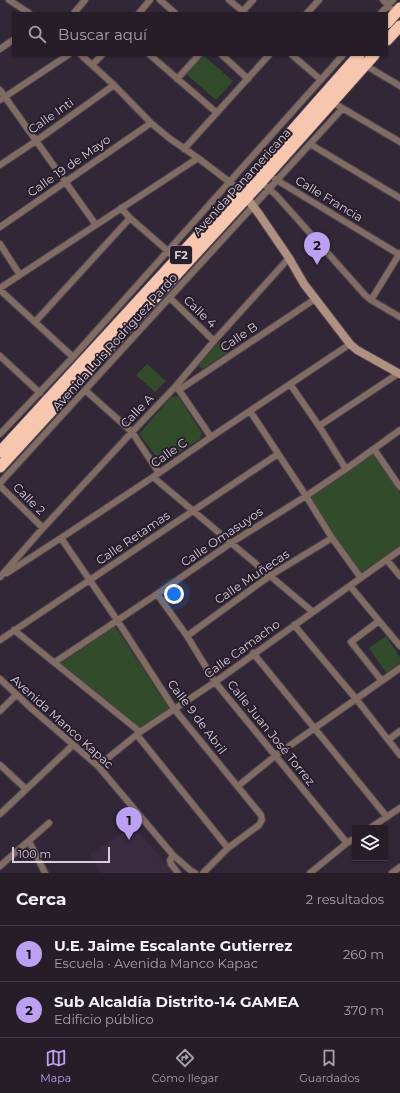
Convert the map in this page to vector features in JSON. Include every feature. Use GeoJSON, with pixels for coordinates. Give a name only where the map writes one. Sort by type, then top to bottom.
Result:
{"type":"FeatureCollection","features":[{"type":"Feature","properties":{"kind":"highway"},"geometry":{"type":"LineString","coordinates":[[388,21],[394,7]]}},
{"type":"Feature","properties":{"kind":"highway"},"geometry":{"type":"LineString","coordinates":[[388,39],[400,26]]}},
{"type":"Feature","properties":{"kind":"highway","name":"Avenida Panamericana"},"geometry":{"type":"LineString","coordinates":[[0,467],[244,193],[265,186],[269,173],[358,56]]}},
{"type":"Feature","properties":{"kind":"highway","name":"Avenida Panamericana"},"geometry":{"type":"LineString","coordinates":[[0,452],[178,259],[244,193],[269,173],[373,56]]}},
{"type":"Feature","properties":{"kind":"street"},"geometry":{"type":"LineString","coordinates":[[9,0],[18,2],[28,12]]}},
{"type":"Feature","properties":{"kind":"street"},"geometry":{"type":"LineString","coordinates":[[75,12],[85,0]]}},
{"type":"Feature","properties":{"kind":"street"},"geometry":{"type":"LineString","coordinates":[[140,12],[150,0]]}},
{"type":"Feature","properties":{"kind":"street"},"geometry":{"type":"LineString","coordinates":[[160,0],[173,12]]}},
{"type":"Feature","properties":{"kind":"street"},"geometry":{"type":"LineString","coordinates":[[229,0],[244,12],[253,0]]}},
{"type":"Feature","properties":{"kind":"street"},"geometry":{"type":"LineString","coordinates":[[308,12],[319,0]]}},
{"type":"Feature","properties":{"kind":"street"},"geometry":{"type":"LineString","coordinates":[[383,0],[394,7]]}},
{"type":"Feature","properties":{"kind":"street"},"geometry":{"type":"LineString","coordinates":[[383,12],[394,7]]}},
{"type":"Feature","properties":{"kind":"street"},"geometry":{"type":"LineString","coordinates":[[0,49],[12,41]]}},
{"type":"Feature","properties":{"kind":"street"},"geometry":{"type":"LineString","coordinates":[[2,99],[66,56]]}},
{"type":"Feature","properties":{"kind":"street"},"geometry":{"type":"LineString","coordinates":[[82,56],[114,85],[150,123],[184,150],[198,158],[244,193],[289,258],[304,284],[350,344],[357,350],[400,373],[319,426]]}},
{"type":"Feature","properties":{"kind":"street"},"geometry":{"type":"LineString","coordinates":[[92,65],[101,56]]}},
{"type":"Feature","properties":{"kind":"street"},"geometry":{"type":"LineString","coordinates":[[151,56],[217,113]]}},
{"type":"Feature","properties":{"kind":"street"},"geometry":{"type":"LineString","coordinates":[[177,79],[198,56]]}},
{"type":"Feature","properties":{"kind":"street"},"geometry":{"type":"LineString","coordinates":[[223,56],[248,78]]}},
{"type":"Feature","properties":{"kind":"street"},"geometry":{"type":"LineString","coordinates":[[184,150],[268,56]]}},
{"type":"Feature","properties":{"kind":"street"},"geometry":{"type":"LineString","coordinates":[[293,56],[321,80]]}},
{"type":"Feature","properties":{"kind":"street","name":"Avenida Panamericana"},"geometry":{"type":"LineString","coordinates":[[0,434],[73,357],[342,56]]}},
{"type":"Feature","properties":{"kind":"street"},"geometry":{"type":"LineString","coordinates":[[365,65],[400,86]]}},
{"type":"Feature","properties":{"kind":"street","name":"Calle Inti"},"geometry":{"type":"LineString","coordinates":[[0,165],[114,85]]}},
{"type":"Feature","properties":{"kind":"street"},"geometry":{"type":"LineString","coordinates":[[0,90],[2,99],[36,141],[96,225]]}},
{"type":"Feature","properties":{"kind":"street"},"geometry":{"type":"LineString","coordinates":[[332,102],[400,142]]}},
{"type":"Feature","properties":{"kind":"street"},"geometry":{"type":"LineString","coordinates":[[269,173],[310,144],[342,109]]}},
{"type":"Feature","properties":{"kind":"street","name":"Calle 19 de Mayo"},"geometry":{"type":"LineString","coordinates":[[0,227],[150,123]]}},
{"type":"Feature","properties":{"kind":"street"},"geometry":{"type":"LineString","coordinates":[[310,144],[400,198]]}},
{"type":"Feature","properties":{"kind":"street","name":"Calle Francia"},"geometry":{"type":"LineString","coordinates":[[252,157],[269,173],[400,254]]}},
{"type":"Feature","properties":{"kind":"street"},"geometry":{"type":"LineString","coordinates":[[73,357],[0,289],[198,158]]}},
{"type":"Feature","properties":{"kind":"street"},"geometry":{"type":"LineString","coordinates":[[265,186],[276,195],[371,300],[400,317]]}},
{"type":"Feature","properties":{"kind":"street","name":"Avenida Luis Rodriguez Pardo"},"geometry":{"type":"LineString","coordinates":[[0,485],[254,206],[265,186]]}},
{"type":"Feature","properties":{"kind":"street"},"geometry":{"type":"LineString","coordinates":[[122,208],[130,218],[178,259]]}},
{"type":"Feature","properties":{"kind":"street"},"geometry":{"type":"LineString","coordinates":[[35,322],[130,218]]}},
{"type":"Feature","properties":{"kind":"street"},"geometry":{"type":"LineString","coordinates":[[0,244],[20,275]]}},
{"type":"Feature","properties":{"kind":"street"},"geometry":{"type":"LineString","coordinates":[[371,300],[400,254]]}},
{"type":"Feature","properties":{"kind":"street","name":"Calle A"},"geometry":{"type":"LineString","coordinates":[[0,577],[132,432],[177,389],[214,341],[289,258]]}},
{"type":"Feature","properties":{"kind":"street","name":"Calle 4"},"geometry":{"type":"LineString","coordinates":[[170,298],[214,341]]}},
{"type":"Feature","properties":{"kind":"street","name":"Calle B"},"geometry":{"type":"LineString","coordinates":[[177,389],[315,299]]}},
{"type":"Feature","properties":{"kind":"street","name":"Calle C"},"geometry":{"type":"LineString","coordinates":[[0,577],[62,538],[350,344]]}},
{"type":"Feature","properties":{"kind":"street"},"geometry":{"type":"LineString","coordinates":[[0,356],[40,392]]}},
{"type":"Feature","properties":{"kind":"street"},"geometry":{"type":"LineString","coordinates":[[290,384],[346,469]]}},
{"type":"Feature","properties":{"kind":"street"},"geometry":{"type":"LineString","coordinates":[[177,389],[211,437]]}},
{"type":"Feature","properties":{"kind":"street"},"geometry":{"type":"LineString","coordinates":[[85,390],[132,432],[159,473]]}},
{"type":"Feature","properties":{"kind":"street"},"geometry":{"type":"LineString","coordinates":[[250,411],[332,538],[360,578]]}},
{"type":"Feature","properties":{"kind":"street","name":"Calle Omasuyos"},"geometry":{"type":"LineString","coordinates":[[55,662],[231,543],[306,496],[400,430]]}},
{"type":"Feature","properties":{"kind":"street"},"geometry":{"type":"LineString","coordinates":[[374,449],[400,487]]}},
{"type":"Feature","properties":{"kind":"street","name":"Calle Retamas"},"geometry":{"type":"LineString","coordinates":[[0,640],[278,454]]}},
{"type":"Feature","properties":{"kind":"street"},"geometry":{"type":"LineString","coordinates":[[153,477],[313,612]]}},
{"type":"Feature","properties":{"kind":"street","name":"Calle 2"},"geometry":{"type":"LineString","coordinates":[[0,485],[43,528]]}},
{"type":"Feature","properties":{"kind":"street","name":"Calle 9 de Abril"},"geometry":{"type":"LineString","coordinates":[[62,538],[175,710],[261,815],[262,820],[259,825],[228,848],[203,873]]}},
{"type":"Feature","properties":{"kind":"street","name":"Calle Muñecas"},"geometry":{"type":"LineString","coordinates":[[186,636],[271,575],[332,538]]}},
{"type":"Feature","properties":{"kind":"street","name":"Calle Camacho"},"geometry":{"type":"LineString","coordinates":[[98,766],[138,734],[215,682],[400,550]]}},
{"type":"Feature","properties":{"kind":"street"},"geometry":{"type":"LineString","coordinates":[[387,560],[400,576]]}},
{"type":"Feature","properties":{"kind":"street"},"geometry":{"type":"LineString","coordinates":[[350,586],[400,646]]}},
{"type":"Feature","properties":{"kind":"street","name":"Calle Juan José Torrez"},"geometry":{"type":"LineString","coordinates":[[157,594],[215,682],[347,843]]}},
{"type":"Feature","properties":{"kind":"street"},"geometry":{"type":"LineString","coordinates":[[379,621],[351,642],[382,681]]}},
{"type":"Feature","properties":{"kind":"street"},"geometry":{"type":"LineString","coordinates":[[294,625],[357,700],[400,755]]}},
{"type":"Feature","properties":{"kind":"street"},"geometry":{"type":"LineString","coordinates":[[14,630],[55,662],[138,734],[228,848]]}},
{"type":"Feature","properties":{"kind":"street"},"geometry":{"type":"LineString","coordinates":[[254,653],[387,817]]}},
{"type":"Feature","properties":{"kind":"street"},"geometry":{"type":"LineString","coordinates":[[238,786],[275,756],[316,729],[400,668]]}},
{"type":"Feature","properties":{"kind":"street","name":"Avenida Manco Kapac"},"geometry":{"type":"LineString","coordinates":[[0,679],[16,695],[98,766],[173,855],[170,860],[171,864],[178,873]]}},
{"type":"Feature","properties":{"kind":"street"},"geometry":{"type":"LineString","coordinates":[[0,711],[16,695]]}},
{"type":"Feature","properties":{"kind":"street"},"geometry":{"type":"LineString","coordinates":[[388,740],[400,731]]}},
{"type":"Feature","properties":{"kind":"street"},"geometry":{"type":"LineString","coordinates":[[0,814],[73,744]]}},
{"type":"Feature","properties":{"kind":"street"},"geometry":{"type":"LineString","coordinates":[[0,765],[26,789]]}},
{"type":"Feature","properties":{"kind":"street"},"geometry":{"type":"LineString","coordinates":[[375,825],[399,810]]}},
{"type":"Feature","properties":{"kind":"street"},"geometry":{"type":"LineString","coordinates":[[0,866],[49,822]]}},
{"type":"Feature","properties":{"kind":"street"},"geometry":{"type":"LineString","coordinates":[[29,840],[45,873]]}},
{"type":"Feature","properties":{"kind":"street"},"geometry":{"type":"LineString","coordinates":[[310,873],[352,840]]}},
{"type":"Feature","properties":{"kind":"street"},"geometry":{"type":"LineString","coordinates":[[173,855],[195,873]]}},
{"type":"Feature","properties":{"kind":"street"},"geometry":{"type":"LineString","coordinates":[[392,873],[400,867]]}},
{"type":"Feature","properties":{"kind":"shaded area"},"geometry":{"type":"Polygon","coordinates":[[[134,826],[173,873],[100,873],[90,854],[134,826]]]}},
{"type":"Feature","properties":{"kind":"green space"},"geometry":{"type":"Polygon","coordinates":[[[202,56],[204,56],[233,81],[216,100],[186,74],[202,56]]]}},
{"type":"Feature","properties":{"kind":"green space"},"geometry":{"type":"Polygon","coordinates":[[[220,341],[231,350],[203,369],[200,367],[199,364],[220,341]]]}},
{"type":"Feature","properties":{"kind":"green space"},"geometry":{"type":"Polygon","coordinates":[[[147,364],[166,381],[155,392],[136,375],[147,364]]]}},
{"type":"Feature","properties":{"kind":"green space"},"geometry":{"type":"Polygon","coordinates":[[[178,396],[202,433],[200,439],[162,464],[139,434],[171,397],[178,396]]]}},
{"type":"Feature","properties":{"kind":"green space"},"geometry":{"type":"Polygon","coordinates":[[[374,452],[400,494],[400,546],[359,574],[308,497],[374,452]]]}},
{"type":"Feature","properties":{"kind":"green space"},"geometry":{"type":"Polygon","coordinates":[[[115,626],[169,708],[140,729],[60,664],[115,626]]]}},
{"type":"Feature","properties":{"kind":"green space"},"geometry":{"type":"Polygon","coordinates":[[[386,636],[400,657],[400,663],[386,673],[369,648],[386,636]]]}},
{"type":"Feature","properties":{"kind":"place","name":"Sub Alcaldía Distrito-14 GAMEA"},"geometry":{"type":"Point","coordinates":[317,265]}},
{"type":"Feature","properties":{"kind":"place","name":"U.E. Jaime Escalante Gutierrez"},"geometry":{"type":"Point","coordinates":[129,840]}}]}
